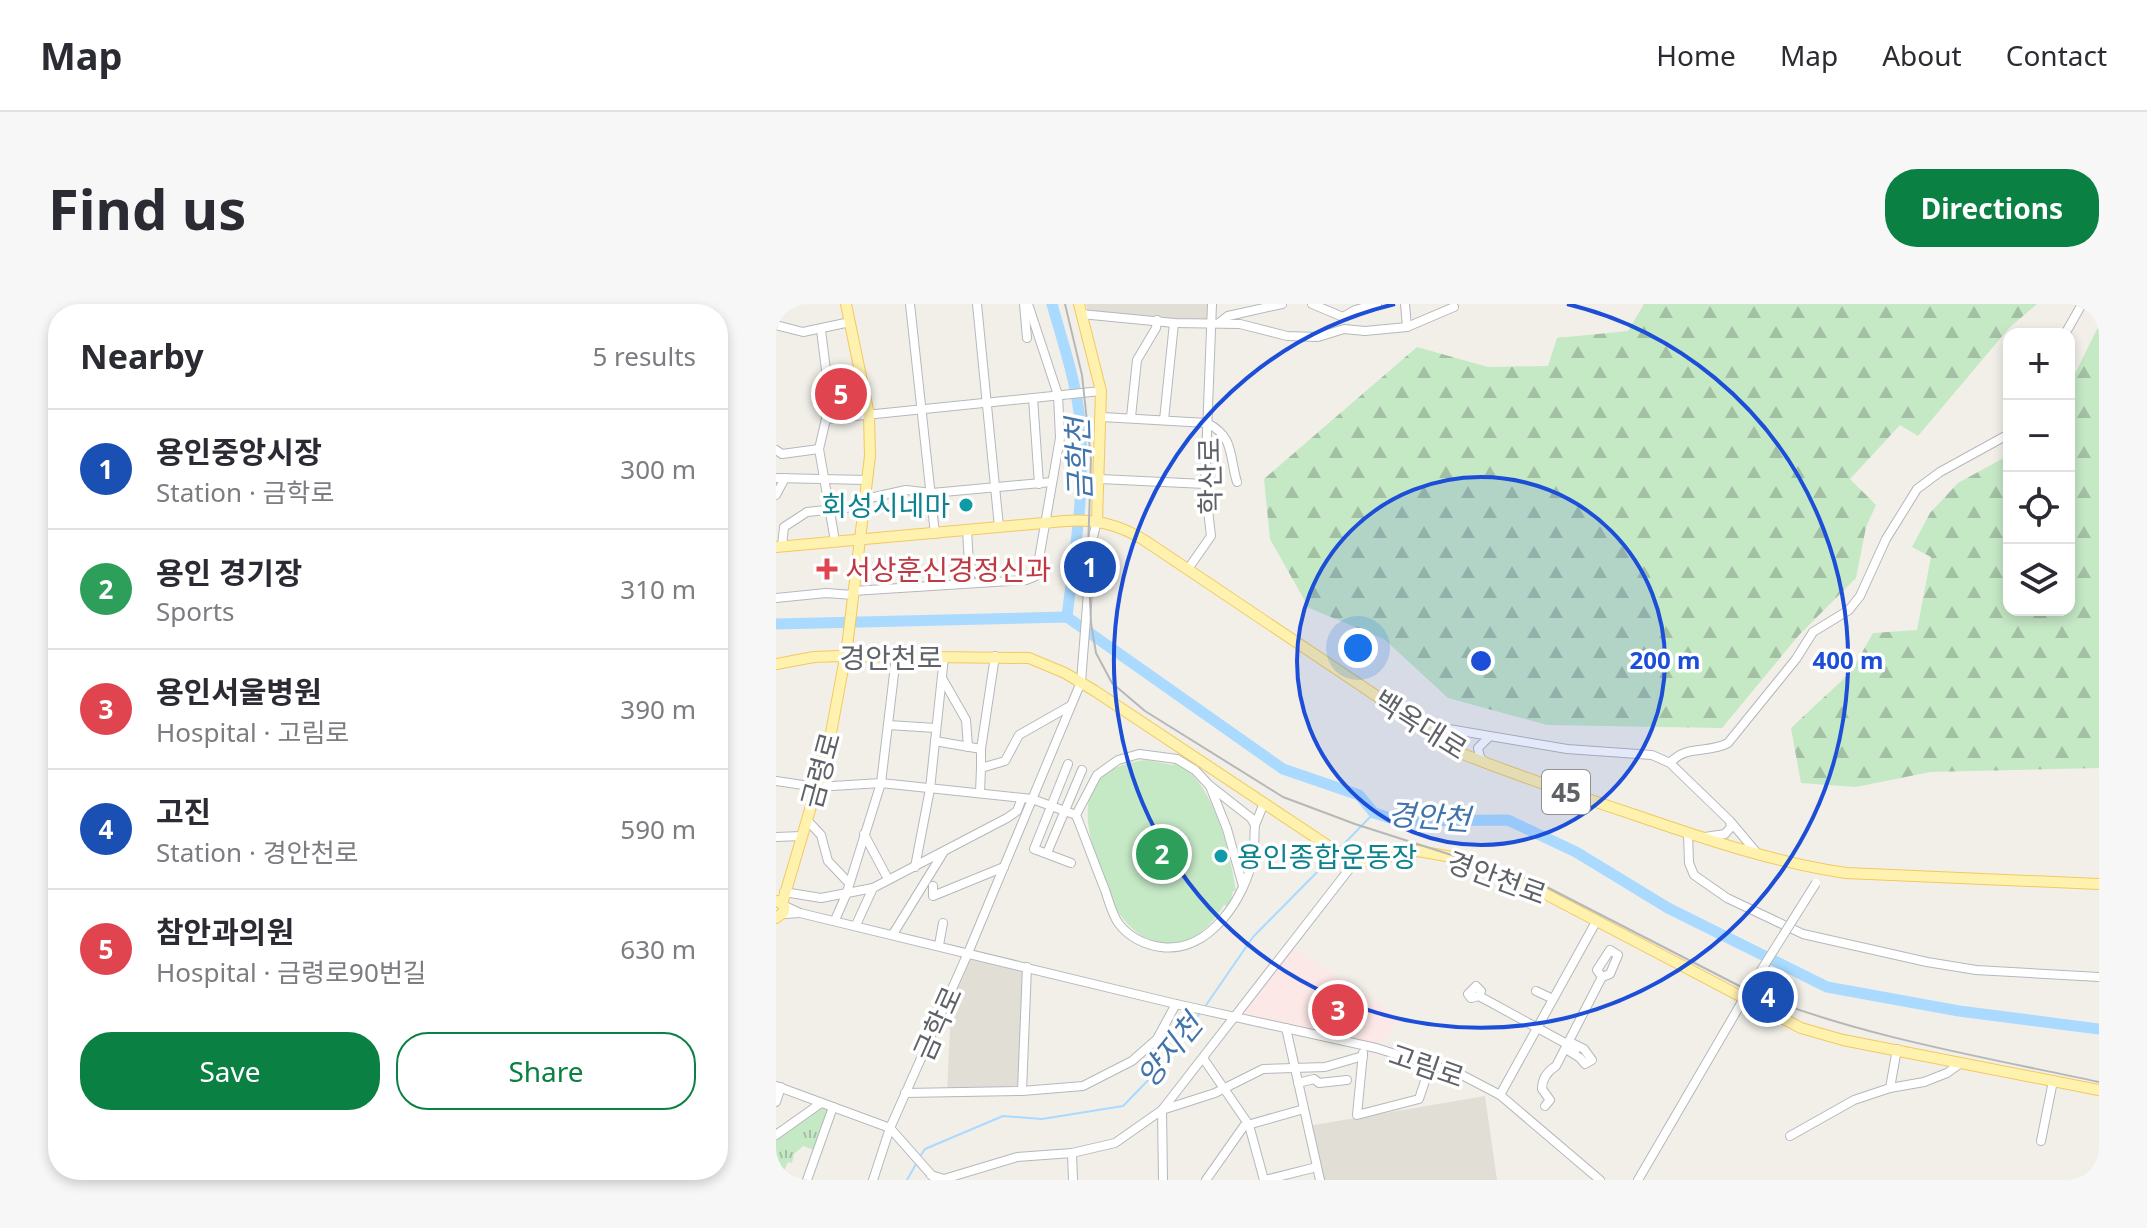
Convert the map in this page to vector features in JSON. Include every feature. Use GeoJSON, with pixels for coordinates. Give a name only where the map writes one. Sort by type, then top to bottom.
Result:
{"type":"FeatureCollection","features":[{"type":"Feature","properties":{"kind":"main road"},"geometry":{"type":"LineString","coordinates":[[846,304],[869,415],[870,456],[853,593]]}},
{"type":"Feature","properties":{"kind":"main road"},"geometry":{"type":"LineString","coordinates":[[1080,309],[1101,391],[1100,479],[1094,520]]}},
{"type":"Feature","properties":{"kind":"main road","name":"백옥대로"},"geometry":{"type":"LineString","coordinates":[[779,546],[1094,520],[1125,529],[1413,722],[1463,754],[1485,763],[1693,835],[1760,856],[1820,870],[2099,884]]}},
{"type":"Feature","properties":{"kind":"main road","name":"금령로"},"geometry":{"type":"LineString","coordinates":[[780,905],[828,749],[853,593]]}},
{"type":"Feature","properties":{"kind":"main road","name":"경안천로"},"geometry":{"type":"LineString","coordinates":[[776,664],[846,651],[896,657],[1029,658],[1082,678],[1352,862],[1418,851],[1458,858],[1534,888],[1747,993],[1801,1028],[1843,1040],[2099,1090]]}},
{"type":"Feature","properties":{"kind":"street"},"geometry":{"type":"LineString","coordinates":[[910,304],[935,534]]}},
{"type":"Feature","properties":{"kind":"street"},"geometry":{"type":"LineString","coordinates":[[977,304],[999,527]]}},
{"type":"Feature","properties":{"kind":"street"},"geometry":{"type":"LineString","coordinates":[[1026,304],[1027,338]]}},
{"type":"Feature","properties":{"kind":"street"},"geometry":{"type":"LineString","coordinates":[[776,598],[984,580],[1026,580],[1036,576],[1060,438],[1062,396],[1026,304]]}},
{"type":"Feature","properties":{"kind":"street","name":"학산로"},"geometry":{"type":"LineString","coordinates":[[1188,569],[1211,536],[1205,484],[1215,323],[1212,304]]}},
{"type":"Feature","properties":{"kind":"street"},"geometry":{"type":"LineString","coordinates":[[1215,323],[1228,316],[1282,304]]}},
{"type":"Feature","properties":{"kind":"street"},"geometry":{"type":"LineString","coordinates":[[1312,304],[1343,317]]}},
{"type":"Feature","properties":{"kind":"street"},"geometry":{"type":"LineString","coordinates":[[1343,317],[1377,304]]}},
{"type":"Feature","properties":{"kind":"street"},"geometry":{"type":"LineString","coordinates":[[1405,304],[1407,327]]}},
{"type":"Feature","properties":{"kind":"street"},"geometry":{"type":"LineString","coordinates":[[2068,328],[2082,304]]}},
{"type":"Feature","properties":{"kind":"street"},"geometry":{"type":"LineString","coordinates":[[1080,309],[1174,323],[1240,324],[1287,336],[1318,337],[1344,329],[1365,331],[1407,327],[1454,307]]}},
{"type":"Feature","properties":{"kind":"street"},"geometry":{"type":"LineString","coordinates":[[1343,317],[1344,329]]}},
{"type":"Feature","properties":{"kind":"street"},"geometry":{"type":"LineString","coordinates":[[1131,417],[1137,360],[1156,328],[1157,320]]}},
{"type":"Feature","properties":{"kind":"street"},"geometry":{"type":"LineString","coordinates":[[776,325],[803,332],[850,322]]}},
{"type":"Feature","properties":{"kind":"street"},"geometry":{"type":"LineString","coordinates":[[1164,420],[1174,323]]}},
{"type":"Feature","properties":{"kind":"street"},"geometry":{"type":"LineString","coordinates":[[821,330],[827,378],[826,419],[819,449],[835,541]]}},
{"type":"Feature","properties":{"kind":"street"},"geometry":{"type":"LineString","coordinates":[[826,419],[1101,391]]}},
{"type":"Feature","properties":{"kind":"street"},"geometry":{"type":"LineString","coordinates":[[1033,398],[1039,484]]}},
{"type":"Feature","properties":{"kind":"street"},"geometry":{"type":"LineString","coordinates":[[1102,417],[1207,423]]}},
{"type":"Feature","properties":{"kind":"street","name":"학산로"},"geometry":{"type":"LineString","coordinates":[[1207,423],[1216,427],[1230,446],[1237,482]]}},
{"type":"Feature","properties":{"kind":"street"},"geometry":{"type":"LineString","coordinates":[[1670,763],[1687,750],[1717,748],[1728,743],[1796,659],[1813,632],[1849,610],[1860,596],[1886,539],[1917,489],[1940,472],[2003,437]]}},
{"type":"Feature","properties":{"kind":"street"},"geometry":{"type":"LineString","coordinates":[[778,454],[819,449]]}},
{"type":"Feature","properties":{"kind":"street"},"geometry":{"type":"LineString","coordinates":[[776,495],[780,478],[867,480]]}},
{"type":"Feature","properties":{"kind":"street"},"geometry":{"type":"LineString","coordinates":[[1100,479],[1205,484]]}},
{"type":"Feature","properties":{"kind":"street"},"geometry":{"type":"LineString","coordinates":[[779,546],[784,527],[807,512],[864,503],[906,490],[932,493],[1052,482]]}},
{"type":"Feature","properties":{"kind":"street","name":"금학로"},"geometry":{"type":"LineString","coordinates":[[873,1180],[905,1093],[968,953],[1082,678],[1094,520]]}},
{"type":"Feature","properties":{"kind":"street"},"geometry":{"type":"LineString","coordinates":[[967,530],[969,565],[984,580]]}},
{"type":"Feature","properties":{"kind":"street"},"geometry":{"type":"LineString","coordinates":[[980,793],[981,749],[995,656]]}},
{"type":"Feature","properties":{"kind":"street"},"geometry":{"type":"LineString","coordinates":[[835,920],[846,895],[881,783],[896,657]]}},
{"type":"Feature","properties":{"kind":"street"},"geometry":{"type":"LineString","coordinates":[[915,867],[930,789],[944,657]]}},
{"type":"Feature","properties":{"kind":"street"},"geometry":{"type":"LineString","coordinates":[[941,677],[966,720],[968,747]]}},
{"type":"Feature","properties":{"kind":"street"},"geometry":{"type":"LineString","coordinates":[[981,768],[1005,761],[1019,735],[1071,706]]}},
{"type":"Feature","properties":{"kind":"street"},"geometry":{"type":"LineString","coordinates":[[1413,722],[1567,749],[1652,755],[1670,763],[1730,821],[1760,856]]}},
{"type":"Feature","properties":{"kind":"street"},"geometry":{"type":"LineString","coordinates":[[888,725],[936,728]]}},
{"type":"Feature","properties":{"kind":"street"},"geometry":{"type":"LineString","coordinates":[[1485,763],[1478,748],[1490,737]]}},
{"type":"Feature","properties":{"kind":"street"},"geometry":{"type":"LineString","coordinates":[[935,741],[981,749]]}},
{"type":"Feature","properties":{"kind":"street"},"geometry":{"type":"LineString","coordinates":[[1255,825],[1251,818],[1195,770],[1177,759],[1139,754],[1118,760],[1097,775],[1076,815],[1117,922],[1130,935],[1149,946],[1169,949],[1201,940],[1228,912],[1243,886],[1253,857],[1255,825],[1264,803]]}},
{"type":"Feature","properties":{"kind":"street"},"geometry":{"type":"LineString","coordinates":[[1068,764],[1034,849],[1071,863]]}},
{"type":"Feature","properties":{"kind":"street"},"geometry":{"type":"LineString","coordinates":[[1047,853],[1082,770]]}},
{"type":"Feature","properties":{"kind":"street"},"geometry":{"type":"LineString","coordinates":[[776,781],[816,787],[881,783],[980,793],[1032,799],[1076,815]]}},
{"type":"Feature","properties":{"kind":"street"},"geometry":{"type":"LineString","coordinates":[[1209,785],[1227,829],[1243,886]]}},
{"type":"Feature","properties":{"kind":"street"},"geometry":{"type":"LineString","coordinates":[[780,905],[873,888],[1007,818],[1017,811],[1022,798]]}},
{"type":"Feature","properties":{"kind":"street"},"geometry":{"type":"LineString","coordinates":[[807,820],[821,835],[828,861],[849,883]]}},
{"type":"Feature","properties":{"kind":"street"},"geometry":{"type":"LineString","coordinates":[[1730,821],[1731,827],[1725,834],[1693,835],[1689,863],[1694,875],[1727,898],[1803,934],[1976,970],[2099,977]]}},
{"type":"Feature","properties":{"kind":"street"},"geometry":{"type":"LineString","coordinates":[[865,834],[888,879]]}},
{"type":"Feature","properties":{"kind":"street"},"geometry":{"type":"LineString","coordinates":[[776,837],[802,836]]}},
{"type":"Feature","properties":{"kind":"street"},"geometry":{"type":"LineString","coordinates":[[893,934],[945,851]]}},
{"type":"Feature","properties":{"kind":"street"},"geometry":{"type":"LineString","coordinates":[[1163,1180],[1162,1110],[1352,862]]}},
{"type":"Feature","properties":{"kind":"street"},"geometry":{"type":"LineString","coordinates":[[933,891],[1004,867]]}},
{"type":"Feature","properties":{"kind":"street"},"geometry":{"type":"LineString","coordinates":[[1638,1180],[1747,993],[1816,883],[1820,870]]}},
{"type":"Feature","properties":{"kind":"street"},"geometry":{"type":"LineString","coordinates":[[856,925],[873,888]]}},
{"type":"Feature","properties":{"kind":"street","name":"고림로"},"geometry":{"type":"LineString","coordinates":[[780,905],[800,913],[1176,1004],[1365,1046],[1460,1074],[1500,1095],[1598,1180]]}},
{"type":"Feature","properties":{"kind":"street"},"geometry":{"type":"LineString","coordinates":[[903,919],[905,937]]}},
{"type":"Feature","properties":{"kind":"street"},"geometry":{"type":"LineString","coordinates":[[1500,1095],[1597,920]]}},
{"type":"Feature","properties":{"kind":"street"},"geometry":{"type":"LineString","coordinates":[[939,945],[943,923]]}},
{"type":"Feature","properties":{"kind":"street"},"geometry":{"type":"LineString","coordinates":[[1022,1091],[1027,967]]}},
{"type":"Feature","properties":{"kind":"street"},"geometry":{"type":"LineString","coordinates":[[1545,1106],[1550,1100],[1542,1089],[1543,1082],[1570,1046],[1602,977]]}},
{"type":"Feature","properties":{"kind":"street"},"geometry":{"type":"LineString","coordinates":[[1536,991],[1553,999]]}},
{"type":"Feature","properties":{"kind":"street"},"geometry":{"type":"LineString","coordinates":[[1476,993],[1570,1046]]}},
{"type":"Feature","properties":{"kind":"street"},"geometry":{"type":"LineString","coordinates":[[905,1093],[1022,1091],[1083,1086],[1132,1061],[1157,1039],[1176,1004]]}},
{"type":"Feature","properties":{"kind":"street"},"geometry":{"type":"LineString","coordinates":[[1286,1028],[1320,1180]]}},
{"type":"Feature","properties":{"kind":"street"},"geometry":{"type":"LineString","coordinates":[[1365,1046],[1357,1115],[1419,1099],[1425,1081],[1426,1063]]}},
{"type":"Feature","properties":{"kind":"street"},"geometry":{"type":"LineString","coordinates":[[1890,1088],[1897,1049]]}},
{"type":"Feature","properties":{"kind":"street"},"geometry":{"type":"LineString","coordinates":[[776,1102],[778,1087],[892,1132],[931,1177],[944,1179],[1017,1157],[1072,1153],[1115,1143],[1162,1110],[1223,1089],[1263,1069],[1325,1067],[1363,1056]]}},
{"type":"Feature","properties":{"kind":"street"},"geometry":{"type":"LineString","coordinates":[[1203,1058],[1249,1125],[1264,1180],[1317,1167]]}},
{"type":"Feature","properties":{"kind":"street"},"geometry":{"type":"LineString","coordinates":[[1790,1136],[1854,1100],[1890,1088],[1924,1082],[1947,1073],[1961,1062]]}},
{"type":"Feature","properties":{"kind":"street"},"geometry":{"type":"LineString","coordinates":[[1298,1083],[1314,1079],[1319,1083],[1347,1080]]}},
{"type":"Feature","properties":{"kind":"street"},"geometry":{"type":"LineString","coordinates":[[2041,1141],[2053,1081]]}},
{"type":"Feature","properties":{"kind":"street"},"geometry":{"type":"LineString","coordinates":[[776,1135],[821,1103]]}},
{"type":"Feature","properties":{"kind":"street"},"geometry":{"type":"LineString","coordinates":[[807,1180],[833,1107]]}},
{"type":"Feature","properties":{"kind":"street"},"geometry":{"type":"LineString","coordinates":[[1206,1180],[1244,1126],[1304,1109]]}},
{"type":"Feature","properties":{"kind":"street"},"geometry":{"type":"LineString","coordinates":[[1072,1153],[1073,1180]]}},
{"type":"Feature","properties":{"kind":"shaded area"},"geometry":{"type":"Polygon","coordinates":[[[1086,304],[1212,304],[1211,323],[1088,311],[1086,304]]]}},
{"type":"Feature","properties":{"kind":"shaded area"},"geometry":{"type":"Polygon","coordinates":[[[1291,946],[1401,1019],[1376,1048],[1236,1017],[1291,946]]]}},
{"type":"Feature","properties":{"kind":"shaded area"},"geometry":{"type":"Polygon","coordinates":[[[968,953],[1027,967],[1022,1091],[947,1092],[952,989],[968,953]]]}},
{"type":"Feature","properties":{"kind":"shaded area"},"geometry":{"type":"Polygon","coordinates":[[[1485,1096],[1497,1180],[1321,1180],[1308,1126],[1485,1096]]]}},
{"type":"Feature","properties":{"kind":"green space"},"geometry":{"type":"Polygon","coordinates":[[[1644,304],[2037,304],[2009,328],[2003,328],[2003,335],[1918,436],[1900,425],[1850,479],[1876,505],[1866,527],[1856,578],[1799,635],[1722,728],[1547,725],[1448,698],[1384,639],[1309,608],[1270,539],[1264,479],[1417,347],[1488,367],[1548,366],[1557,338],[1628,331],[1644,304]]]}},
{"type":"Feature","properties":{"kind":"green space"},"geometry":{"type":"Polygon","coordinates":[[[2099,325],[2099,768],[1930,772],[1856,787],[1801,783],[1791,728],[1851,672],[1873,633],[1917,630],[1931,557],[1912,547],[1930,513],[1958,483],[2003,458],[2003,616],[2075,616],[2075,374],[2099,325]]]}},
{"type":"Feature","properties":{"kind":"green space"},"geometry":{"type":"Polygon","coordinates":[[[1146,760],[1173,765],[1176,762],[1201,785],[1218,819],[1236,891],[1233,891],[1229,907],[1224,905],[1199,934],[1170,944],[1155,942],[1141,935],[1127,924],[1115,907],[1091,839],[1088,817],[1090,797],[1099,780],[1117,767],[1146,760]]]}},
{"type":"Feature","properties":{"kind":"green space"},"geometry":{"type":"Polygon","coordinates":[[[821,1103],[833,1107],[818,1151],[803,1146],[794,1154],[792,1163],[788,1162],[780,1180],[776,1180],[776,1135],[821,1103]]]}},
{"type":"Feature","properties":{"kind":"waterway","name":"금학천"},"geometry":{"type":"LineString","coordinates":[[1052,304],[1074,385],[1081,438],[1079,515],[1067,617]]}},
{"type":"Feature","properties":{"kind":"waterway","name":"경안천"},"geometry":{"type":"LineString","coordinates":[[776,624],[1067,617],[1283,769],[1359,795],[1374,813],[1400,821],[1508,820],[1576,852],[1668,908],[1827,987],[1959,1011],[2099,1029]]}},
{"type":"Feature","properties":{"kind":"waterway","name":"양지천"},"geometry":{"type":"LineString","coordinates":[[1341,847],[1374,813]]}},
{"type":"Feature","properties":{"kind":"waterway","name":"양지천"},"geometry":{"type":"LineString","coordinates":[[1204,1008],[1253,937],[1334,855]]}},
{"type":"Feature","properties":{"kind":"waterway","name":"양지천"},"geometry":{"type":"LineString","coordinates":[[919,1158],[925,1149],[1003,1116],[1042,1119],[1123,1106],[1164,1064],[1200,1013]]}},
{"type":"Feature","properties":{"kind":"waterway","name":"양지천"},"geometry":{"type":"LineString","coordinates":[[907,1180],[916,1164]]}},
{"type":"Feature","properties":{"kind":"tram line"},"geometry":{"type":"LineString","coordinates":[[1065,304],[1082,375],[1091,459],[1088,551],[1091,623],[1096,653],[1112,683],[1145,711],[1283,797],[1355,824],[1539,883],[1753,993],[1880,1034],[2099,1082]]}},
{"type":"Feature","properties":{"kind":"place","name":"참안과의원"},"geometry":{"type":"Point","coordinates":[841,394]}},
{"type":"Feature","properties":{"kind":"place","name":"회성시네마"},"geometry":{"type":"Point","coordinates":[966,505]}},
{"type":"Feature","properties":{"kind":"place","name":"용인중앙시장"},"geometry":{"type":"Point","coordinates":[1090,567]}},
{"type":"Feature","properties":{"kind":"place","name":"서상훈신경정신과"},"geometry":{"type":"Point","coordinates":[827,569]}},
{"type":"Feature","properties":{"kind":"place","name":"용인 경기장"},"geometry":{"type":"Point","coordinates":[1162,854]}},
{"type":"Feature","properties":{"kind":"place","name":"용인종합운동장"},"geometry":{"type":"Point","coordinates":[1221,856]}},
{"type":"Feature","properties":{"kind":"place","name":"고진"},"geometry":{"type":"Point","coordinates":[1768,997]}},
{"type":"Feature","properties":{"kind":"place","name":"용인서울병원"},"geometry":{"type":"Point","coordinates":[1338,1010]}}]}
